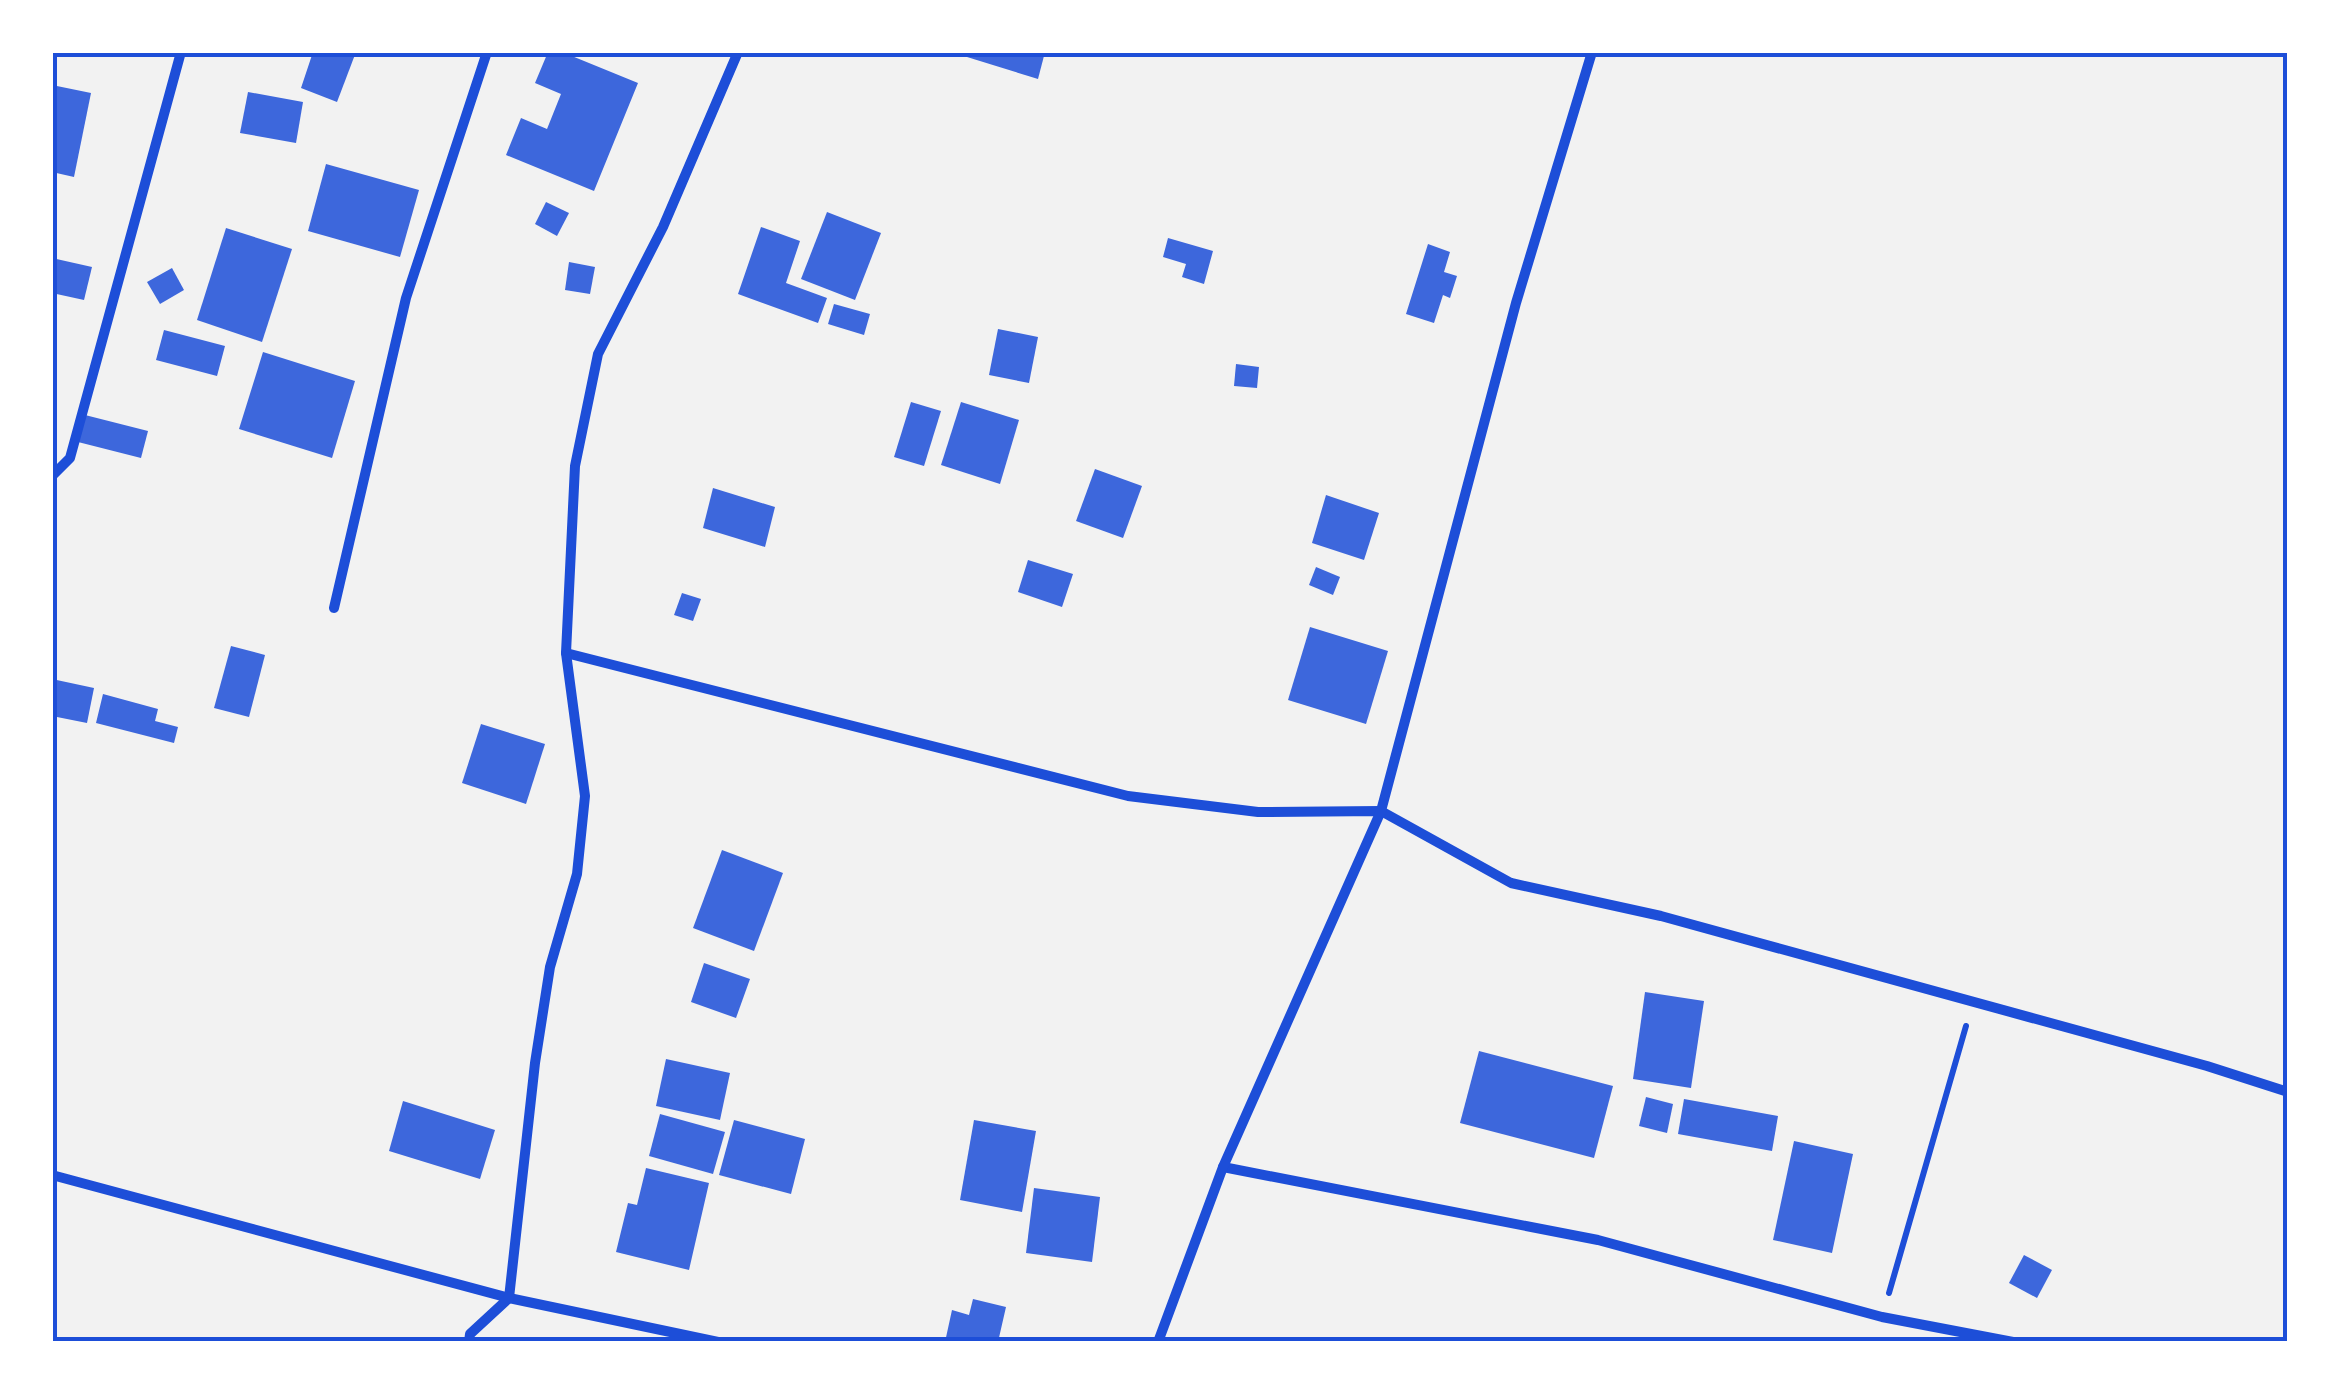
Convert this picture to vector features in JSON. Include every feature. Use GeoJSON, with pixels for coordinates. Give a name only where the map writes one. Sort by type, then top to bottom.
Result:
{"type":"FeatureCollection","features":[{"type":"Feature","properties":{"kind":"street"},"geometry":{"type":"LineString","coordinates":[[52,476],[70,458],[181,52]]}},
{"type":"Feature","properties":{"kind":"street"},"geometry":{"type":"LineString","coordinates":[[334,608],[406,298],[487,52]]}},
{"type":"Feature","properties":{"kind":"street"},"geometry":{"type":"LineString","coordinates":[[469,1342],[470,1334],[509,1298],[535,1063],[550,967],[578,874],[585,796],[566,653],[576,466],[598,354],[663,227],[738,52]]}},
{"type":"Feature","properties":{"kind":"street"},"geometry":{"type":"LineString","coordinates":[[1158,1342],[1224,1167],[1381,811],[1516,303],[1592,52]]}},
{"type":"Feature","properties":{"kind":"street"},"geometry":{"type":"LineString","coordinates":[[566,653],[1128,796],[1258,812],[1381,811],[1511,883],[1660,916],[2288,1092]]}},
{"type":"Feature","properties":{"kind":"street"},"geometry":{"type":"LineString","coordinates":[[1224,1167],[1598,1240],[1882,1317],[2014,1342]]}},
{"type":"Feature","properties":{"kind":"street"},"geometry":{"type":"LineString","coordinates":[[52,1175],[509,1298],[718,1342]]}},
{"type":"Feature","properties":{"kind":"path"},"geometry":{"type":"LineString","coordinates":[[1882,1317],[1973,1001]]}},
{"type":"Feature","properties":{"kind":"building"},"geometry":{"type":"Polygon","coordinates":[[[313,52],[356,52],[337,102],[301,88],[313,52]]]}},
{"type":"Feature","properties":{"kind":"building"},"geometry":{"type":"Polygon","coordinates":[[[548,52],[562,52],[638,83],[594,191],[506,155],[521,118],[547,129],[561,94],[535,83],[548,52]]]}},
{"type":"Feature","properties":{"kind":"building"},"geometry":{"type":"Polygon","coordinates":[[[968,52],[1045,52],[1038,79],[967,57],[968,52]]]}},
{"type":"Feature","properties":{"kind":"building"},"geometry":{"type":"Polygon","coordinates":[[[52,85],[91,93],[74,177],[52,172],[52,85]]]}},
{"type":"Feature","properties":{"kind":"building"},"geometry":{"type":"Polygon","coordinates":[[[248,92],[303,102],[296,143],[240,133],[248,92]]]}},
{"type":"Feature","properties":{"kind":"building"},"geometry":{"type":"Polygon","coordinates":[[[326,164],[419,190],[400,257],[308,231],[326,164]]]}},
{"type":"Feature","properties":{"kind":"building"},"geometry":{"type":"Polygon","coordinates":[[[546,202],[569,213],[557,236],[535,224],[546,202]]]}},
{"type":"Feature","properties":{"kind":"building"},"geometry":{"type":"Polygon","coordinates":[[[827,212],[881,233],[855,300],[801,279],[827,212]]]}},
{"type":"Feature","properties":{"kind":"building"},"geometry":{"type":"Polygon","coordinates":[[[761,227],[800,241],[786,283],[827,298],[818,323],[738,294],[761,227]]]}},
{"type":"Feature","properties":{"kind":"building"},"geometry":{"type":"Polygon","coordinates":[[[226,228],[292,249],[262,342],[197,320],[226,228]]]}},
{"type":"Feature","properties":{"kind":"building"},"geometry":{"type":"Polygon","coordinates":[[[1168,238],[1213,251],[1204,284],[1182,277],[1186,264],[1163,257],[1168,238]]]}},
{"type":"Feature","properties":{"kind":"building"},"geometry":{"type":"Polygon","coordinates":[[[1428,244],[1450,252],[1444,272],[1457,276],[1450,298],[1443,295],[1434,323],[1406,314],[1428,244]]]}},
{"type":"Feature","properties":{"kind":"building"},"geometry":{"type":"Polygon","coordinates":[[[52,258],[92,267],[84,300],[52,293],[52,258]]]}},
{"type":"Feature","properties":{"kind":"building"},"geometry":{"type":"Polygon","coordinates":[[[569,262],[595,267],[590,294],[565,290],[569,262]]]}},
{"type":"Feature","properties":{"kind":"building"},"geometry":{"type":"Polygon","coordinates":[[[172,268],[184,290],[160,304],[147,282],[172,268]]]}},
{"type":"Feature","properties":{"kind":"building"},"geometry":{"type":"Polygon","coordinates":[[[834,304],[870,314],[864,335],[828,324],[834,304]]]}},
{"type":"Feature","properties":{"kind":"building"},"geometry":{"type":"Polygon","coordinates":[[[998,329],[1038,337],[1029,383],[989,375],[998,329]]]}},
{"type":"Feature","properties":{"kind":"building"},"geometry":{"type":"Polygon","coordinates":[[[164,330],[225,346],[217,376],[156,360],[164,330]]]}},
{"type":"Feature","properties":{"kind":"building"},"geometry":{"type":"Polygon","coordinates":[[[263,352],[355,381],[332,458],[239,429],[263,352]]]}},
{"type":"Feature","properties":{"kind":"building"},"geometry":{"type":"Polygon","coordinates":[[[1236,364],[1259,367],[1257,388],[1234,386],[1236,364]]]}},
{"type":"Feature","properties":{"kind":"building"},"geometry":{"type":"Polygon","coordinates":[[[911,402],[941,411],[924,466],[894,457],[911,402]]]}},
{"type":"Feature","properties":{"kind":"building"},"geometry":{"type":"Polygon","coordinates":[[[961,402],[1019,420],[1000,484],[941,465],[961,402]]]}},
{"type":"Feature","properties":{"kind":"building"},"geometry":{"type":"Polygon","coordinates":[[[85,415],[148,431],[141,458],[78,442],[85,415]]]}},
{"type":"Feature","properties":{"kind":"building"},"geometry":{"type":"Polygon","coordinates":[[[1095,469],[1142,486],[1123,538],[1076,521],[1095,469]]]}},
{"type":"Feature","properties":{"kind":"building"},"geometry":{"type":"Polygon","coordinates":[[[713,488],[775,507],[765,547],[703,528],[713,488]]]}},
{"type":"Feature","properties":{"kind":"building"},"geometry":{"type":"Polygon","coordinates":[[[1326,495],[1379,513],[1364,560],[1312,543],[1326,495]]]}},
{"type":"Feature","properties":{"kind":"building"},"geometry":{"type":"Polygon","coordinates":[[[1028,560],[1073,574],[1062,607],[1018,592],[1028,560]]]}},
{"type":"Feature","properties":{"kind":"building"},"geometry":{"type":"Polygon","coordinates":[[[1316,567],[1340,577],[1333,595],[1309,585],[1316,567]]]}},
{"type":"Feature","properties":{"kind":"building"},"geometry":{"type":"Polygon","coordinates":[[[682,593],[701,599],[693,621],[674,615],[682,593]]]}},
{"type":"Feature","properties":{"kind":"building"},"geometry":{"type":"Polygon","coordinates":[[[1310,627],[1388,651],[1366,724],[1288,700],[1310,627]]]}},
{"type":"Feature","properties":{"kind":"building"},"geometry":{"type":"Polygon","coordinates":[[[231,646],[265,655],[249,717],[214,708],[231,646]]]}},
{"type":"Feature","properties":{"kind":"building"},"geometry":{"type":"Polygon","coordinates":[[[52,679],[94,688],[87,723],[52,716],[52,679]]]}},
{"type":"Feature","properties":{"kind":"building"},"geometry":{"type":"Polygon","coordinates":[[[103,694],[158,709],[155,721],[178,727],[174,743],[96,723],[103,694]]]}},
{"type":"Feature","properties":{"kind":"building"},"geometry":{"type":"Polygon","coordinates":[[[481,724],[545,744],[526,804],[462,783],[481,724]]]}},
{"type":"Feature","properties":{"kind":"building"},"geometry":{"type":"Polygon","coordinates":[[[722,850],[783,873],[754,951],[693,928],[722,850]]]}},
{"type":"Feature","properties":{"kind":"building"},"geometry":{"type":"Polygon","coordinates":[[[704,963],[750,979],[736,1018],[691,1002],[704,963]]]}},
{"type":"Feature","properties":{"kind":"building"},"geometry":{"type":"Polygon","coordinates":[[[1645,992],[1704,1001],[1691,1088],[1633,1079],[1645,992]]]}},
{"type":"Feature","properties":{"kind":"building"},"geometry":{"type":"Polygon","coordinates":[[[1479,1051],[1613,1086],[1594,1158],[1460,1123],[1479,1051]]]}},
{"type":"Feature","properties":{"kind":"building"},"geometry":{"type":"Polygon","coordinates":[[[666,1059],[730,1073],[720,1120],[656,1106],[666,1059]]]}},
{"type":"Feature","properties":{"kind":"building"},"geometry":{"type":"Polygon","coordinates":[[[1646,1097],[1673,1104],[1667,1133],[1639,1126],[1646,1097]]]}},
{"type":"Feature","properties":{"kind":"building"},"geometry":{"type":"Polygon","coordinates":[[[1684,1099],[1778,1116],[1772,1151],[1678,1134],[1684,1099]]]}},
{"type":"Feature","properties":{"kind":"building"},"geometry":{"type":"Polygon","coordinates":[[[403,1101],[495,1130],[480,1179],[389,1151],[403,1101]]]}},
{"type":"Feature","properties":{"kind":"building"},"geometry":{"type":"Polygon","coordinates":[[[660,1114],[725,1132],[713,1174],[649,1156],[660,1114]]]}},
{"type":"Feature","properties":{"kind":"building"},"geometry":{"type":"Polygon","coordinates":[[[734,1120],[805,1139],[791,1194],[719,1175],[734,1120]]]}},
{"type":"Feature","properties":{"kind":"building"},"geometry":{"type":"Polygon","coordinates":[[[974,1120],[1036,1131],[1022,1212],[960,1200],[974,1120]]]}},
{"type":"Feature","properties":{"kind":"building"},"geometry":{"type":"Polygon","coordinates":[[[1794,1141],[1853,1154],[1832,1253],[1773,1240],[1794,1141]]]}},
{"type":"Feature","properties":{"kind":"building"},"geometry":{"type":"Polygon","coordinates":[[[646,1168],[709,1183],[689,1270],[616,1252],[628,1203],[637,1205],[646,1168]]]}},
{"type":"Feature","properties":{"kind":"building"},"geometry":{"type":"Polygon","coordinates":[[[1034,1188],[1100,1197],[1092,1262],[1026,1253],[1034,1188]]]}},
{"type":"Feature","properties":{"kind":"building"},"geometry":{"type":"Polygon","coordinates":[[[2024,1255],[2052,1270],[2037,1298],[2009,1283],[2024,1255]]]}},
{"type":"Feature","properties":{"kind":"building"},"geometry":{"type":"Polygon","coordinates":[[[973,1299],[1006,1307],[998,1342],[945,1342],[952,1310],[969,1315],[973,1299]]]}}]}
